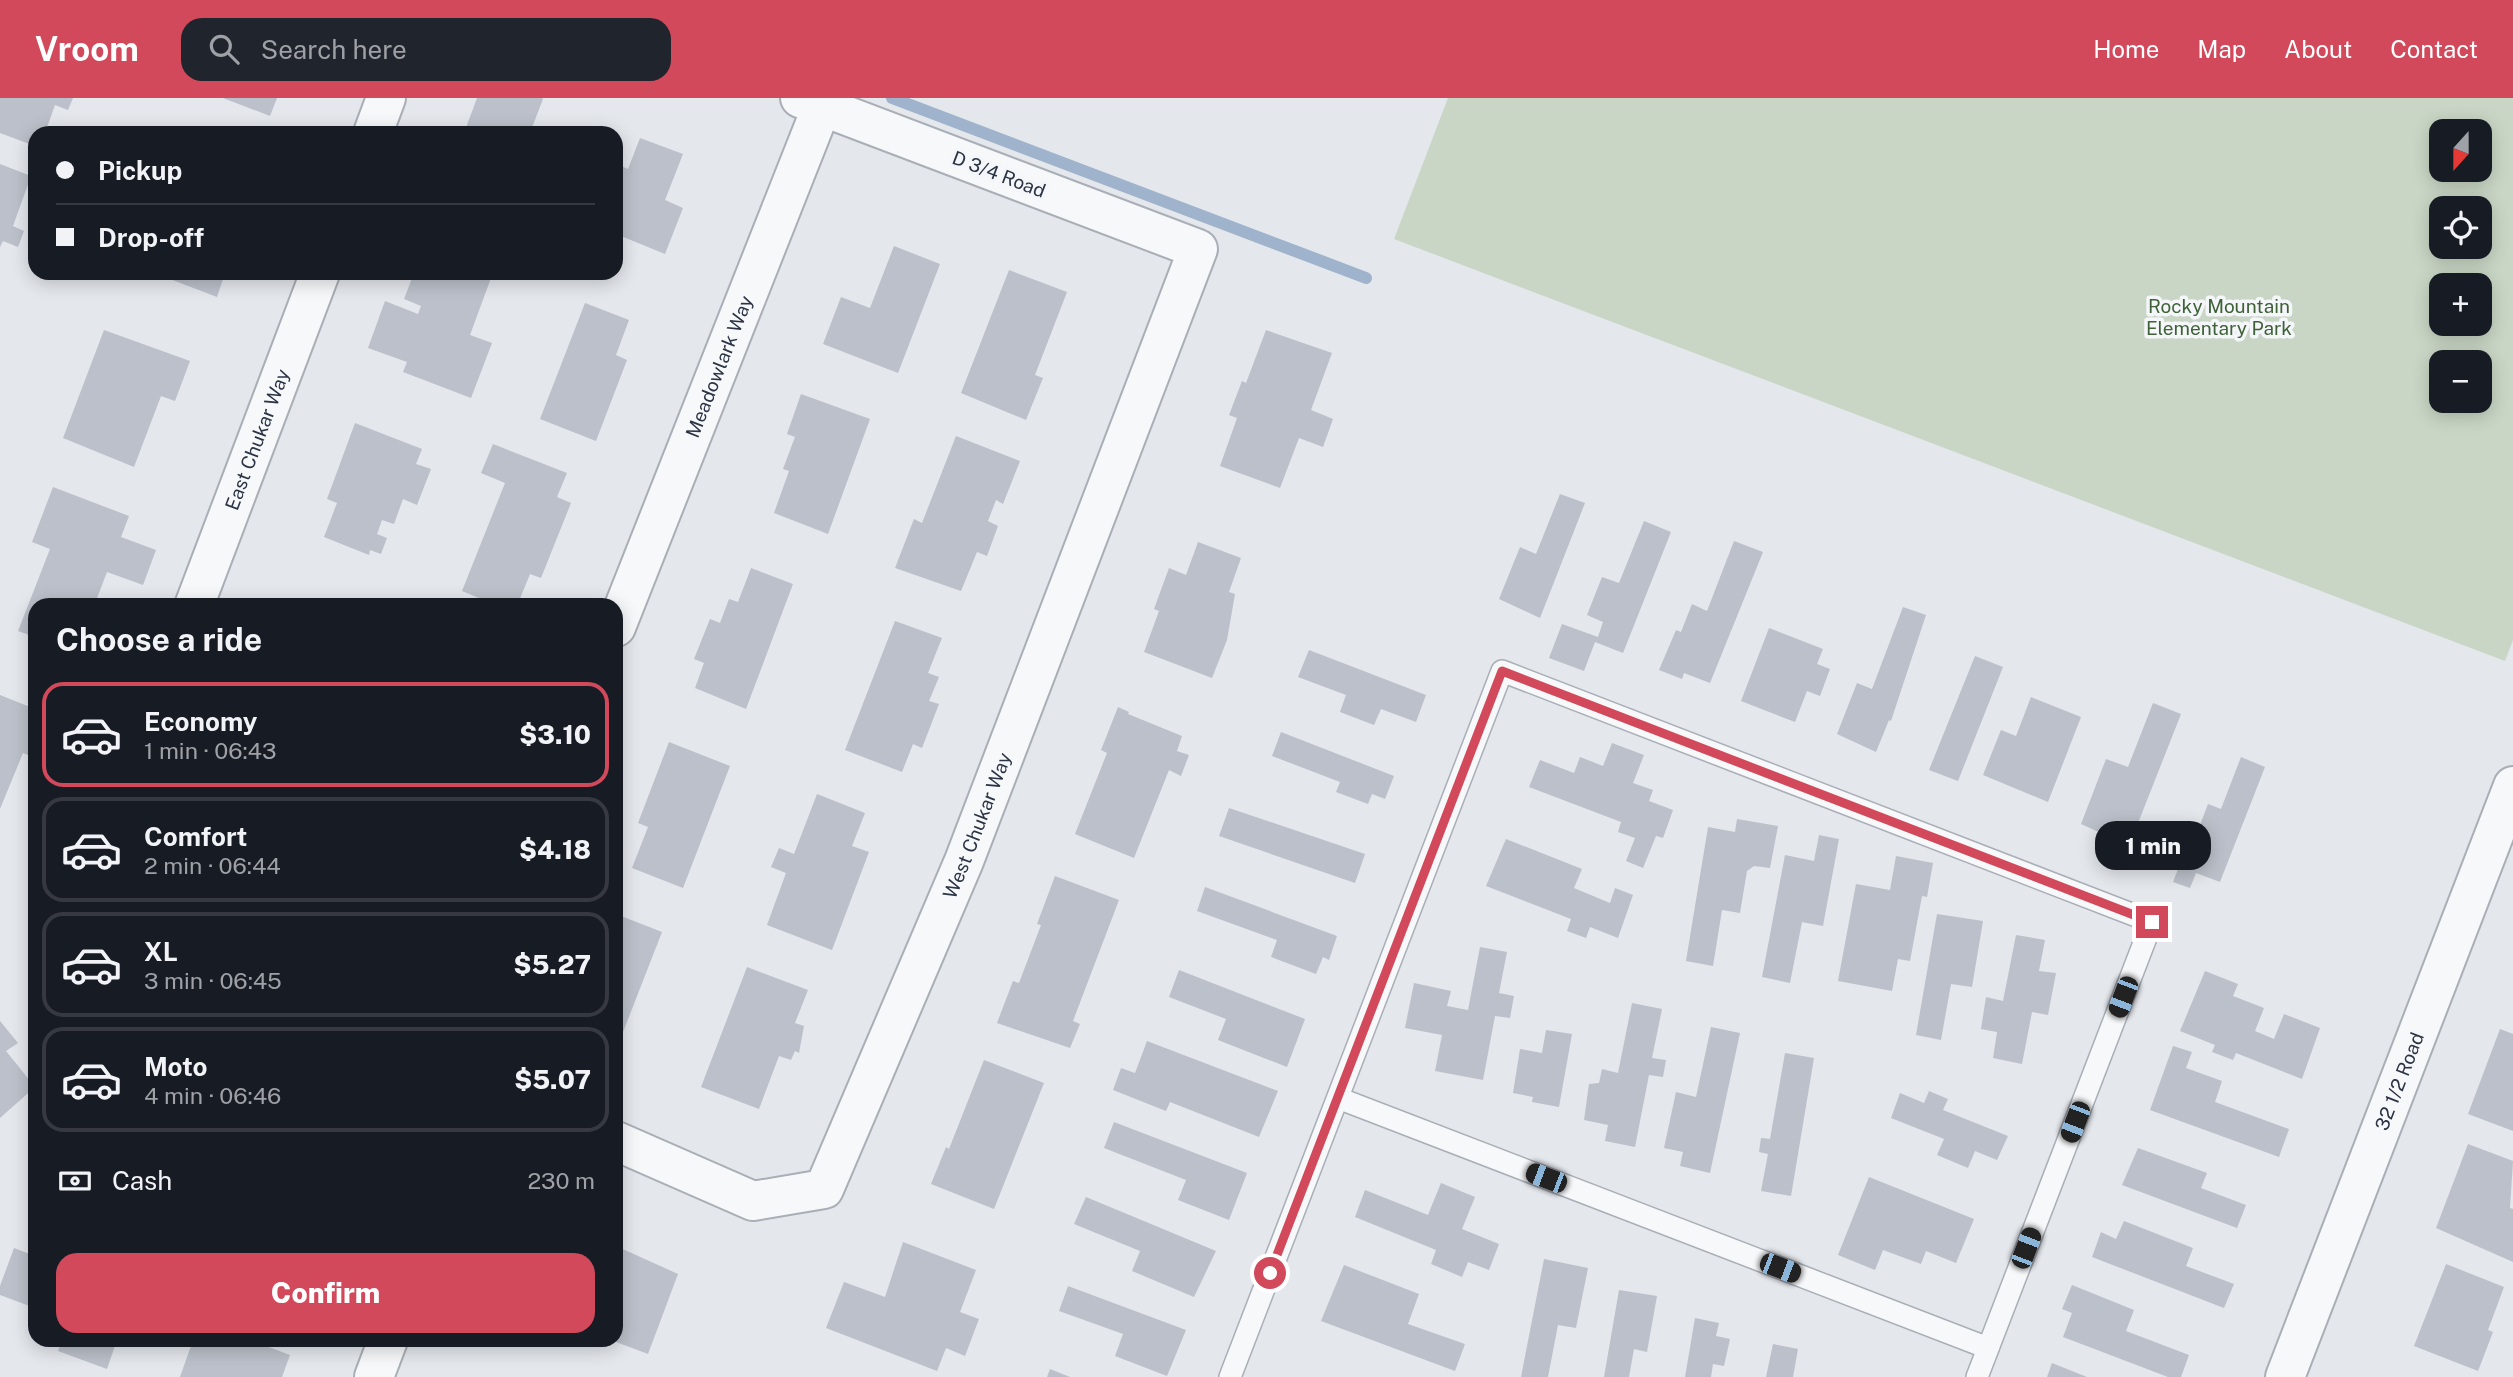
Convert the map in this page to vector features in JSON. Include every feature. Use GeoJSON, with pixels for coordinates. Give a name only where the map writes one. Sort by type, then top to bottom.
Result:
{"type":"FeatureCollection","features":[{"type":"Feature","properties":{"kind":"street"},"geometry":{"type":"LineString","coordinates":[[376,126],[386,98]]}},
{"type":"Feature","properties":{"kind":"street","name":"D 3/4 Road"},"geometry":{"type":"LineString","coordinates":[[811,102],[1198,249]]}},
{"type":"Feature","properties":{"kind":"street","name":"Meadowlark Way"},"geometry":{"type":"LineString","coordinates":[[623,608],[811,102]]}},
{"type":"Feature","properties":{"kind":"street","name":"West Chukar Way"},"geometry":{"type":"LineString","coordinates":[[623,1144],[753,1201],[824,1189],[964,861],[1198,249]]}},
{"type":"Feature","properties":{"kind":"street","name":"East Chukar Way"},"geometry":{"type":"LineString","coordinates":[[197,598],[317,280]]}},
{"type":"Feature","properties":{"kind":"street","name":"32 1/2 Road"},"geometry":{"type":"LineString","coordinates":[[2285,1377],[2513,786]]}},
{"type":"Feature","properties":{"kind":"street"},"geometry":{"type":"LineString","coordinates":[[374,1377],[385,1347]]}},
{"type":"Feature","properties":{"kind":"lane"},"geometry":{"type":"LineString","coordinates":[[1230,1377],[1502,671],[2152,922],[1977,1377]]}},
{"type":"Feature","properties":{"kind":"lane"},"geometry":{"type":"LineString","coordinates":[[1338,1098],[1988,1348]]}},
{"type":"Feature","properties":{"kind":"green space","name":"Rocky Mountain Elementary Park"},"geometry":{"type":"Polygon","coordinates":[[[1448,98],[2513,98],[2513,640],[2505,661],[1394,239],[1448,98]]]}},
{"type":"Feature","properties":{"kind":"building"},"geometry":{"type":"Polygon","coordinates":[[[0,98],[73,98],[68,110],[55,105],[48,126],[28,126],[28,143],[0,133],[0,98]]]}},
{"type":"Feature","properties":{"kind":"building"},"geometry":{"type":"Polygon","coordinates":[[[223,98],[277,98],[270,116],[223,98]]]}},
{"type":"Feature","properties":{"kind":"building"},"geometry":{"type":"Polygon","coordinates":[[[477,98],[543,99],[533,126],[467,126],[477,98]]]}},
{"type":"Feature","properties":{"kind":"building"},"geometry":{"type":"Polygon","coordinates":[[[640,138],[683,154],[665,200],[683,208],[665,254],[623,237],[623,167],[628,169],[640,138]]]}},
{"type":"Feature","properties":{"kind":"building"},"geometry":{"type":"Polygon","coordinates":[[[0,164],[28,175],[28,184],[13,226],[24,231],[18,247],[3,241],[0,247],[0,164]]]}},
{"type":"Feature","properties":{"kind":"building"},"geometry":{"type":"Polygon","coordinates":[[[894,246],[940,264],[898,373],[823,344],[841,297],[870,308],[894,246]]]}},
{"type":"Feature","properties":{"kind":"building"},"geometry":{"type":"Polygon","coordinates":[[[1009,270],[1067,292],[1035,375],[1043,378],[1026,420],[961,393],[1009,270]]]}},
{"type":"Feature","properties":{"kind":"building"},"geometry":{"type":"Polygon","coordinates":[[[172,280],[223,280],[217,297],[172,280]]]}},
{"type":"Feature","properties":{"kind":"building"},"geometry":{"type":"Polygon","coordinates":[[[411,280],[490,280],[470,335],[492,343],[471,398],[403,372],[407,362],[368,348],[385,301],[418,314],[421,306],[404,299],[411,280]]]}},
{"type":"Feature","properties":{"kind":"building"},"geometry":{"type":"Polygon","coordinates":[[[585,303],[629,320],[616,355],[627,360],[596,441],[540,419],[585,303]]]}},
{"type":"Feature","properties":{"kind":"building"},"geometry":{"type":"Polygon","coordinates":[[[104,330],[190,361],[175,401],[161,396],[134,467],[63,438],[104,330]]]}},
{"type":"Feature","properties":{"kind":"building"},"geometry":{"type":"Polygon","coordinates":[[[1266,330],[1332,353],[1311,410],[1333,419],[1323,447],[1299,438],[1280,488],[1220,466],[1237,418],[1229,415],[1242,381],[1246,383],[1266,330]]]}},
{"type":"Feature","properties":{"kind":"building"},"geometry":{"type":"Polygon","coordinates":[[[801,394],[870,419],[828,534],[774,513],[789,471],[783,469],[795,437],[787,434],[801,394]]]}},
{"type":"Feature","properties":{"kind":"building"},"geometry":{"type":"Polygon","coordinates":[[[355,423],[422,449],[416,464],[431,469],[417,505],[403,499],[394,524],[382,520],[377,534],[387,538],[381,554],[370,550],[369,555],[324,537],[337,503],[327,499],[355,423]]]}},
{"type":"Feature","properties":{"kind":"building"},"geometry":{"type":"Polygon","coordinates":[[[956,436],[1020,461],[1003,504],[996,500],[988,521],[998,526],[987,556],[977,552],[961,591],[895,568],[914,519],[922,523],[956,436]]]}},
{"type":"Feature","properties":{"kind":"building"},"geometry":{"type":"Polygon","coordinates":[[[493,444],[567,473],[557,497],[571,503],[541,578],[530,574],[520,598],[479,598],[462,591],[505,483],[481,473],[493,444]]]}},
{"type":"Feature","properties":{"kind":"building"},"geometry":{"type":"Polygon","coordinates":[[[53,487],[129,516],[121,537],[156,550],[143,585],[107,572],[97,598],[31,598],[50,549],[32,542],[53,487]]]}},
{"type":"Feature","properties":{"kind":"building"},"geometry":{"type":"Polygon","coordinates":[[[1560,494],[1585,503],[1540,618],[1499,599],[1520,547],[1536,554],[1560,494]]]}},
{"type":"Feature","properties":{"kind":"building"},"geometry":{"type":"Polygon","coordinates":[[[1644,521],[1671,532],[1623,653],[1595,642],[1584,671],[1549,658],[1562,624],[1598,637],[1603,622],[1587,615],[1602,577],[1619,583],[1644,521]]]}},
{"type":"Feature","properties":{"kind":"building"},"geometry":{"type":"Polygon","coordinates":[[[1734,541],[1763,552],[1710,683],[1684,673],[1682,679],[1659,670],[1676,630],[1681,632],[1692,604],[1707,611],[1734,541]]]}},
{"type":"Feature","properties":{"kind":"building"},"geometry":{"type":"Polygon","coordinates":[[[1198,542],[1241,558],[1229,592],[1235,594],[1227,640],[1212,678],[1144,652],[1159,611],[1154,609],[1169,568],[1186,575],[1198,542]]]}},
{"type":"Feature","properties":{"kind":"building"},"geometry":{"type":"Polygon","coordinates":[[[751,568],[793,584],[746,709],[695,688],[704,663],[694,659],[710,619],[720,623],[729,599],[738,602],[751,568]]]}},
{"type":"Feature","properties":{"kind":"building"},"geometry":{"type":"Polygon","coordinates":[[[28,605],[28,635],[18,631],[28,605]]]}},
{"type":"Feature","properties":{"kind":"building"},"geometry":{"type":"Polygon","coordinates":[[[1903,607],[1926,615],[1891,721],[1889,720],[1876,752],[1837,734],[1857,683],[1872,689],[1903,607]]]}},
{"type":"Feature","properties":{"kind":"building"},"geometry":{"type":"Polygon","coordinates":[[[895,621],[942,638],[928,673],[939,677],[929,701],[939,704],[922,748],[913,744],[902,772],[845,750],[895,621]]]}},
{"type":"Feature","properties":{"kind":"building"},"geometry":{"type":"Polygon","coordinates":[[[1769,628],[1823,649],[1817,664],[1830,669],[1820,696],[1807,691],[1795,722],[1741,701],[1769,628]]]}},
{"type":"Feature","properties":{"kind":"building"},"geometry":{"type":"Polygon","coordinates":[[[1309,650],[1426,695],[1416,722],[1381,709],[1374,725],[1340,712],[1346,695],[1298,677],[1309,650]]]}},
{"type":"Feature","properties":{"kind":"building"},"geometry":{"type":"Polygon","coordinates":[[[1975,656],[2003,667],[1958,781],[1929,770],[1975,656]]]}},
{"type":"Feature","properties":{"kind":"building"},"geometry":{"type":"Polygon","coordinates":[[[0,695],[28,706],[28,755],[23,753],[0,809],[0,695]]]}},
{"type":"Feature","properties":{"kind":"building"},"geometry":{"type":"Polygon","coordinates":[[[2031,697],[2081,717],[2048,802],[1983,775],[2001,730],[2016,736],[2031,697]]]}},
{"type":"Feature","properties":{"kind":"building"},"geometry":{"type":"Polygon","coordinates":[[[2153,703],[2181,714],[2129,846],[2081,824],[2106,759],[2128,767],[2153,703]]]}},
{"type":"Feature","properties":{"kind":"building"},"geometry":{"type":"Polygon","coordinates":[[[1118,707],[1129,712],[1128,714],[1182,736],[1177,751],[1189,755],[1181,776],[1169,770],[1134,858],[1075,834],[1107,753],[1101,750],[1118,707]]]}},
{"type":"Feature","properties":{"kind":"building"},"geometry":{"type":"Polygon","coordinates":[[[1281,732],[1394,776],[1385,799],[1372,794],[1368,804],[1336,792],[1340,782],[1272,756],[1281,732]]]}},
{"type":"Feature","properties":{"kind":"building"},"geometry":{"type":"Polygon","coordinates":[[[669,742],[730,766],[683,888],[632,868],[648,827],[638,823],[669,742]]]}},
{"type":"Feature","properties":{"kind":"building"},"geometry":{"type":"Polygon","coordinates":[[[1612,743],[1644,755],[1633,783],[1653,790],[1649,801],[1673,810],[1663,838],[1656,836],[1643,868],[1626,861],[1635,838],[1618,832],[1621,822],[1529,787],[1540,760],[1574,773],[1580,757],[1603,766],[1612,743]]]}},
{"type":"Feature","properties":{"kind":"building"},"geometry":{"type":"Polygon","coordinates":[[[2241,757],[2265,767],[2220,882],[2196,873],[2190,888],[2173,882],[2196,823],[2200,825],[2208,804],[2221,809],[2241,757]]]}},
{"type":"Feature","properties":{"kind":"building"},"geometry":{"type":"Polygon","coordinates":[[[817,794],[865,813],[852,846],[869,852],[832,950],[767,925],[786,873],[771,867],[779,848],[794,854],[817,794]]]}},
{"type":"Feature","properties":{"kind":"building"},"geometry":{"type":"Polygon","coordinates":[[[1229,808],[1365,854],[1355,883],[1219,836],[1229,808]]]}},
{"type":"Feature","properties":{"kind":"building"},"geometry":{"type":"Polygon","coordinates":[[[1737,819],[1778,826],[1770,868],[1754,866],[1747,871],[1740,913],[1722,910],[1713,966],[1686,961],[1708,827],[1735,832],[1737,819]]]}},
{"type":"Feature","properties":{"kind":"building"},"geometry":{"type":"Polygon","coordinates":[[[1819,835],[1839,839],[1823,926],[1802,922],[1790,983],[1762,977],[1785,855],[1814,861],[1819,835]]]}},
{"type":"Feature","properties":{"kind":"building"},"geometry":{"type":"Polygon","coordinates":[[[1506,839],[1582,869],[1574,888],[1610,903],[1615,888],[1633,895],[1618,938],[1590,927],[1586,938],[1567,931],[1571,919],[1486,886],[1506,839]]]}},
{"type":"Feature","properties":{"kind":"building"},"geometry":{"type":"Polygon","coordinates":[[[1896,856],[1933,863],[1927,897],[1922,896],[1910,961],[1898,959],[1892,991],[1838,981],[1856,884],[1890,890],[1896,856]]]}},
{"type":"Feature","properties":{"kind":"building"},"geometry":{"type":"Polygon","coordinates":[[[1055,876],[1119,900],[1073,1021],[1080,1024],[1070,1048],[997,1023],[1013,981],[1019,983],[1041,925],[1037,924],[1055,876]]]}},
{"type":"Feature","properties":{"kind":"building"},"geometry":{"type":"Polygon","coordinates":[[[1205,887],[1337,936],[1329,960],[1323,957],[1316,974],[1271,957],[1277,940],[1197,911],[1205,887]]]}},
{"type":"Feature","properties":{"kind":"building"},"geometry":{"type":"Polygon","coordinates":[[[1937,914],[1983,921],[1972,987],[1951,984],[1941,1040],[1916,1035],[1937,914]]]}},
{"type":"Feature","properties":{"kind":"building"},"geometry":{"type":"Polygon","coordinates":[[[623,917],[662,932],[623,1032],[623,917]]]}},
{"type":"Feature","properties":{"kind":"building"},"geometry":{"type":"Polygon","coordinates":[[[2016,935],[2045,940],[2039,971],[2056,973],[2048,1015],[2032,1012],[2022,1064],[1993,1058],[1997,1032],[1981,1029],[1986,997],[2003,1001],[2016,935]]]}},
{"type":"Feature","properties":{"kind":"building"},"geometry":{"type":"Polygon","coordinates":[[[1480,947],[1507,952],[1499,993],[1514,996],[1510,1018],[1495,1016],[1483,1080],[1435,1071],[1442,1035],[1405,1028],[1414,983],[1451,991],[1447,1006],[1468,1010],[1480,947]]]}},
{"type":"Feature","properties":{"kind":"building"},"geometry":{"type":"Polygon","coordinates":[[[747,967],[808,990],[795,1023],[804,1026],[799,1053],[795,1051],[791,1060],[779,1056],[759,1109],[701,1087],[747,967]]]}},
{"type":"Feature","properties":{"kind":"building"},"geometry":{"type":"Polygon","coordinates":[[[1179,970],[1305,1019],[1287,1067],[1218,1040],[1226,1019],[1169,997],[1179,970]]]}},
{"type":"Feature","properties":{"kind":"building"},"geometry":{"type":"Polygon","coordinates":[[[2205,971],[2238,984],[2233,996],[2264,1008],[2255,1031],[2274,1039],[2284,1014],[2320,1028],[2302,1079],[2236,1053],[2233,1060],[2212,1052],[2215,1045],[2180,1031],[2205,971]]]}},
{"type":"Feature","properties":{"kind":"building"},"geometry":{"type":"Polygon","coordinates":[[[1632,1003],[1662,1009],[1652,1058],[1666,1060],[1663,1077],[1649,1075],[1635,1147],[1605,1141],[1608,1125],[1584,1120],[1589,1084],[1599,1083],[1602,1069],[1618,1073],[1632,1003]]]}},
{"type":"Feature","properties":{"kind":"building"},"geometry":{"type":"Polygon","coordinates":[[[0,1021],[18,1043],[6,1051],[28,1078],[28,1093],[0,1118],[0,1021]]]}},
{"type":"Feature","properties":{"kind":"building"},"geometry":{"type":"Polygon","coordinates":[[[1711,1027],[1740,1033],[1710,1173],[1680,1166],[1683,1152],[1664,1148],[1676,1092],[1696,1097],[1711,1027]]]}},
{"type":"Feature","properties":{"kind":"building"},"geometry":{"type":"Polygon","coordinates":[[[2500,1029],[2513,1034],[2513,1131],[2468,1114],[2500,1029]]]}},
{"type":"Feature","properties":{"kind":"building"},"geometry":{"type":"Polygon","coordinates":[[[1546,1030],[1572,1034],[1559,1107],[1532,1102],[1533,1097],[1513,1093],[1520,1049],[1542,1053],[1546,1030]]]}},
{"type":"Feature","properties":{"kind":"building"},"geometry":{"type":"Polygon","coordinates":[[[1147,1041],[1278,1091],[1259,1137],[1170,1102],[1166,1111],[1113,1090],[1121,1068],[1135,1073],[1147,1041]]]}},
{"type":"Feature","properties":{"kind":"building"},"geometry":{"type":"Polygon","coordinates":[[[2173,1046],[2192,1052],[2186,1068],[2222,1081],[2215,1102],[2289,1129],[2279,1157],[2150,1110],[2173,1046]]]}},
{"type":"Feature","properties":{"kind":"building"},"geometry":{"type":"Polygon","coordinates":[[[1785,1053],[1814,1058],[1791,1196],[1761,1191],[1768,1154],[1759,1152],[1761,1138],[1770,1139],[1785,1053]]]}},
{"type":"Feature","properties":{"kind":"building"},"geometry":{"type":"Polygon","coordinates":[[[984,1060],[1044,1083],[994,1209],[931,1184],[946,1147],[949,1149],[984,1060]]]}},
{"type":"Feature","properties":{"kind":"building"},"geometry":{"type":"Polygon","coordinates":[[[1929,1091],[1948,1099],[1943,1110],[2008,1136],[1997,1160],[1975,1151],[1968,1168],[1937,1155],[1944,1139],[1891,1118],[1900,1093],[1924,1103],[1929,1091]]]}},
{"type":"Feature","properties":{"kind":"building"},"geometry":{"type":"Polygon","coordinates":[[[1114,1122],[1247,1173],[1229,1220],[1178,1200],[1186,1180],[1104,1148],[1114,1122]]]}},
{"type":"Feature","properties":{"kind":"building"},"geometry":{"type":"Polygon","coordinates":[[[2468,1144],[2513,1161],[2510,1208],[2513,1209],[2513,1262],[2436,1228],[2468,1144]]]}},
{"type":"Feature","properties":{"kind":"building"},"geometry":{"type":"Polygon","coordinates":[[[2138,1148],[2207,1173],[2201,1188],[2246,1205],[2237,1228],[2122,1185],[2138,1148]]]}},
{"type":"Feature","properties":{"kind":"building"},"geometry":{"type":"Polygon","coordinates":[[[1869,1177],[1974,1219],[1956,1263],[1926,1251],[1921,1264],[1883,1250],[1875,1270],[1838,1255],[1869,1177]]]}},
{"type":"Feature","properties":{"kind":"building"},"geometry":{"type":"Polygon","coordinates":[[[1441,1183],[1475,1197],[1462,1229],[1499,1244],[1489,1270],[1468,1262],[1462,1277],[1431,1264],[1436,1250],[1355,1217],[1365,1190],[1428,1215],[1441,1183]]]}},
{"type":"Feature","properties":{"kind":"building"},"geometry":{"type":"Polygon","coordinates":[[[1086,1197],[1216,1251],[1194,1297],[1132,1271],[1140,1251],[1074,1224],[1086,1197]]]}},
{"type":"Feature","properties":{"kind":"building"},"geometry":{"type":"Polygon","coordinates":[[[2124,1221],[2193,1248],[2186,1266],[2234,1284],[2224,1308],[2092,1257],[2101,1232],[2116,1239],[2124,1221]]]}},
{"type":"Feature","properties":{"kind":"building"},"geometry":{"type":"Polygon","coordinates":[[[903,1242],[976,1270],[960,1312],[979,1319],[965,1356],[946,1348],[937,1371],[826,1328],[844,1282],[885,1297],[903,1242]]]}},
{"type":"Feature","properties":{"kind":"building"},"geometry":{"type":"Polygon","coordinates":[[[14,1248],[28,1253],[28,1305],[0,1295],[0,1286],[14,1248]]]}},
{"type":"Feature","properties":{"kind":"building"},"geometry":{"type":"Polygon","coordinates":[[[623,1249],[678,1274],[648,1354],[623,1345],[623,1249]]]}},
{"type":"Feature","properties":{"kind":"building"},"geometry":{"type":"Polygon","coordinates":[[[1544,1259],[1588,1268],[1576,1328],[1558,1325],[1548,1377],[1521,1377],[1544,1259]]]}},
{"type":"Feature","properties":{"kind":"building"},"geometry":{"type":"Polygon","coordinates":[[[2446,1264],[2504,1287],[2488,1330],[2493,1332],[2478,1371],[2414,1346],[2446,1264]]]}},
{"type":"Feature","properties":{"kind":"building"},"geometry":{"type":"Polygon","coordinates":[[[1344,1265],[1419,1294],[1408,1324],[1465,1344],[1455,1371],[1321,1321],[1344,1265]]]}},
{"type":"Feature","properties":{"kind":"building"},"geometry":{"type":"Polygon","coordinates":[[[2072,1285],[2134,1310],[2126,1331],[2189,1355],[2181,1377],[2168,1377],[2063,1337],[2072,1313],[2062,1309],[2072,1285]]]}},
{"type":"Feature","properties":{"kind":"building"},"geometry":{"type":"Polygon","coordinates":[[[1068,1286],[1186,1330],[1167,1376],[1115,1356],[1123,1334],[1059,1311],[1068,1286]]]}},
{"type":"Feature","properties":{"kind":"building"},"geometry":{"type":"Polygon","coordinates":[[[1619,1290],[1657,1296],[1647,1352],[1634,1349],[1629,1377],[1604,1377],[1619,1290]]]}},
{"type":"Feature","properties":{"kind":"building"},"geometry":{"type":"Polygon","coordinates":[[[1695,1318],[1719,1323],[1716,1336],[1730,1339],[1724,1366],[1713,1364],[1711,1377],[1685,1377],[1695,1318]]]}},
{"type":"Feature","properties":{"kind":"building"},"geometry":{"type":"Polygon","coordinates":[[[1773,1344],[1798,1349],[1793,1377],[1766,1377],[1773,1344]]]}},
{"type":"Feature","properties":{"kind":"building"},"geometry":{"type":"Polygon","coordinates":[[[59,1347],[115,1347],[107,1369],[58,1351],[59,1347]]]}},
{"type":"Feature","properties":{"kind":"building"},"geometry":{"type":"Polygon","coordinates":[[[191,1347],[269,1347],[290,1355],[282,1377],[180,1377],[191,1347]]]}},
{"type":"Feature","properties":{"kind":"building"},"geometry":{"type":"Polygon","coordinates":[[[2052,1363],[2087,1377],[2047,1377],[2052,1363]]]}},
{"type":"Feature","properties":{"kind":"building"},"geometry":{"type":"Polygon","coordinates":[[[1050,1369],[1070,1377],[1047,1377],[1050,1369]]]}},
{"type":"Feature","properties":{"kind":"waterway"},"geometry":{"type":"LineString","coordinates":[[892,98],[1366,278]]}},
{"type":"Feature","properties":{"kind":"route"},"geometry":{"type":"LineString","coordinates":[[1270,1273],[1502,671],[2152,922]]}}]}
